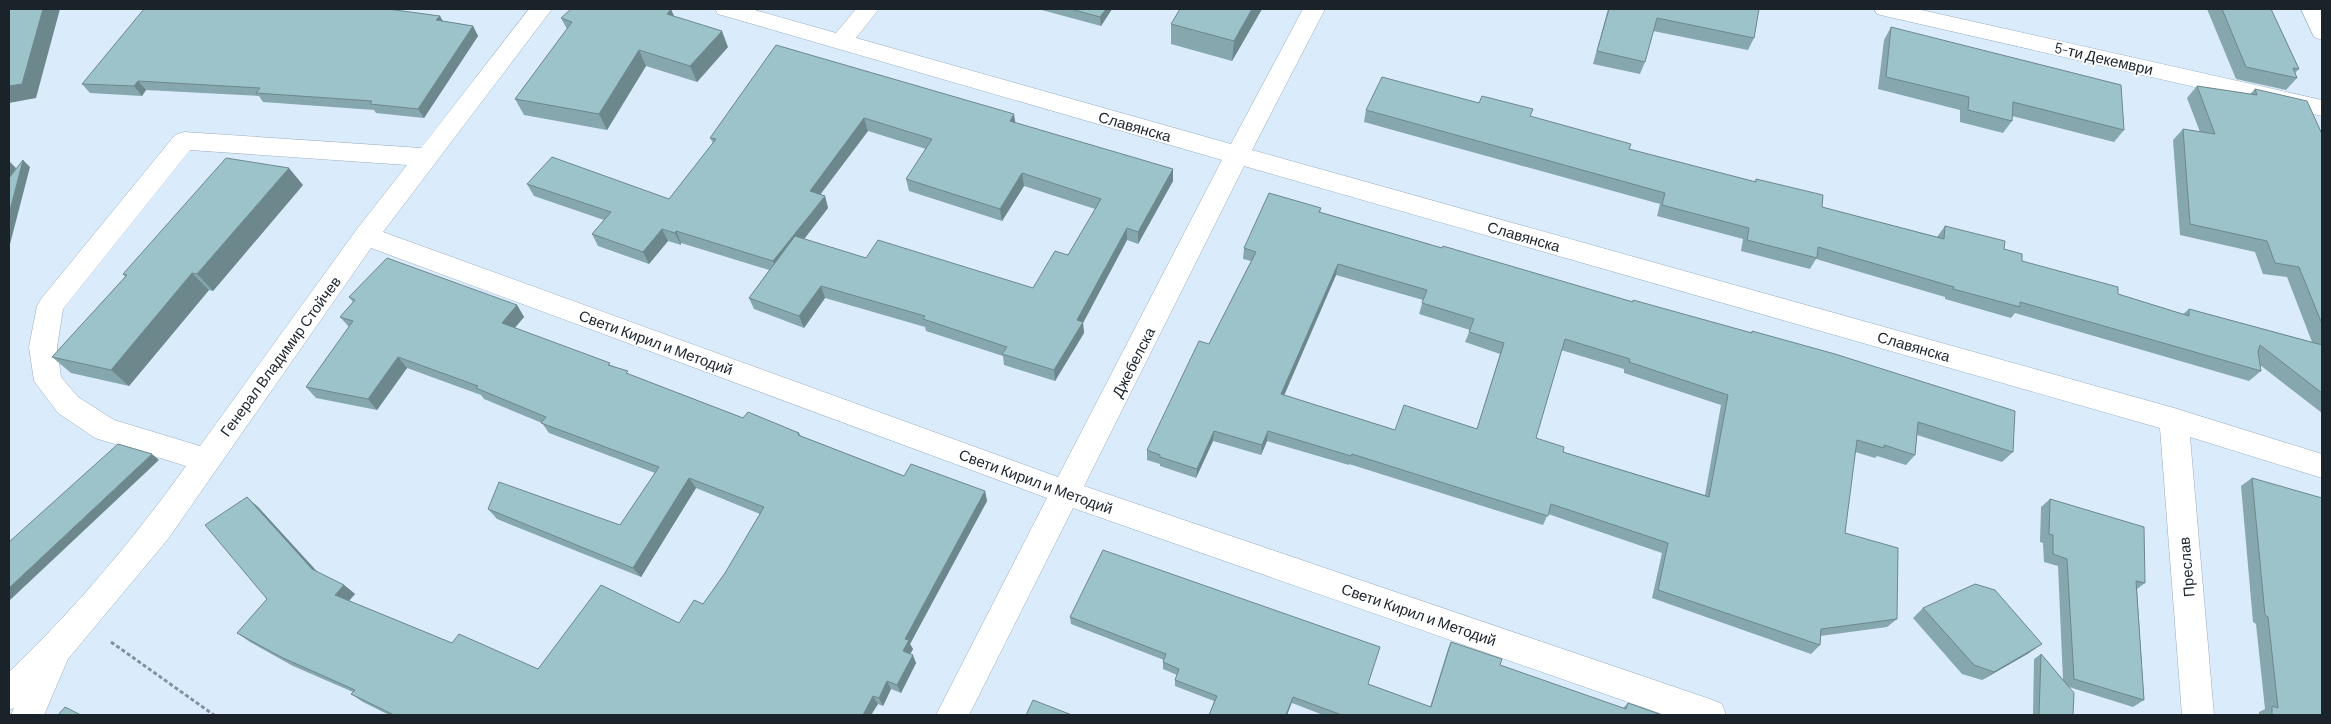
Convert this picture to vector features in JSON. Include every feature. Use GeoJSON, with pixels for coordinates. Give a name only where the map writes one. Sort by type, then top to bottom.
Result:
{"type":"FeatureCollection","features":[{"type":"Feature","properties":{"kind":"street","name":"Генерал Владимир Стойчев"},"geometry":{"type":"LineString","coordinates":[[9,694],[58,647],[157,530],[366,236],[541,9]]}},
{"type":"Feature","properties":{"kind":"street","name":"Славянска"},"geometry":{"type":"LineString","coordinates":[[726,9],[1237,156],[2174,420],[2322,466]]}},
{"type":"Feature","properties":{"kind":"street"},"geometry":{"type":"LineString","coordinates":[[842,41],[868,9]]}},
{"type":"Feature","properties":{"kind":"street","name":"Джебелска"},"geometry":{"type":"LineString","coordinates":[[952,715],[1314,9]]}},
{"type":"Feature","properties":{"kind":"street","name":"5-ти Декември"},"geometry":{"type":"LineString","coordinates":[[1885,9],[2322,108]]}},
{"type":"Feature","properties":{"kind":"street"},"geometry":{"type":"LineString","coordinates":[[2312,9],[2322,32]]}},
{"type":"Feature","properties":{"kind":"street"},"geometry":{"type":"LineString","coordinates":[[205,460],[105,430],[68,405],[48,381],[43,347],[50,306],[184,141],[427,157]]}},
{"type":"Feature","properties":{"kind":"street","name":"Свети Кирил и Методий"},"geometry":{"type":"LineString","coordinates":[[366,236],[1067,492],[1710,715]]}},
{"type":"Feature","properties":{"kind":"street","name":"Преслав"},"geometry":{"type":"LineString","coordinates":[[2174,420],[2198,715]]}},
{"type":"Feature","properties":{"kind":"street"},"geometry":{"type":"LineString","coordinates":[[27,715],[58,647]]}},
{"type":"Feature","properties":{"kind":"path"},"geometry":{"type":"LineString","coordinates":[[80,620],[214,715]]}},
{"type":"Feature","properties":{"kind":"building"},"geometry":{"type":"Polygon","coordinates":[[[9,9],[43,9],[22,84],[9,86],[9,9]]]}},
{"type":"Feature","properties":{"kind":"building"},"geometry":{"type":"Polygon","coordinates":[[[144,9],[388,9],[440,16],[436,20],[473,26],[418,109],[370,104],[372,101],[256,93],[260,88],[138,81],[134,86],[82,84],[144,9]]]}},
{"type":"Feature","properties":{"kind":"building"},"geometry":{"type":"Polygon","coordinates":[[[571,9],[671,9],[667,14],[722,31],[690,66],[639,50],[599,114],[515,99],[572,22],[561,18],[571,9]]]}},
{"type":"Feature","properties":{"kind":"building"},"geometry":{"type":"Polygon","coordinates":[[[1071,9],[1106,9],[1100,17],[1071,9]]]}},
{"type":"Feature","properties":{"kind":"building"},"geometry":{"type":"Polygon","coordinates":[[[1180,9],[1252,9],[1234,41],[1171,24],[1180,9]]]}},
{"type":"Feature","properties":{"kind":"building"},"geometry":{"type":"Polygon","coordinates":[[[1609,9],[1759,9],[1754,38],[1657,18],[1645,62],[1597,51],[1609,9]]]}},
{"type":"Feature","properties":{"kind":"building"},"geometry":{"type":"Polygon","coordinates":[[[2222,9],[2271,9],[2299,69],[2293,68],[2297,78],[2246,67],[2222,9]]]}},
{"type":"Feature","properties":{"kind":"building"},"geometry":{"type":"Polygon","coordinates":[[[1891,27],[2121,85],[2124,130],[2013,102],[2012,121],[1968,110],[1969,97],[1886,77],[1891,27]]]}},
{"type":"Feature","properties":{"kind":"building"},"geometry":{"type":"Polygon","coordinates":[[[776,45],[1014,114],[1010,121],[1173,169],[1138,232],[1127,228],[1077,320],[1083,322],[1054,370],[1002,354],[1007,347],[923,319],[925,316],[821,286],[799,316],[749,298],[795,236],[866,258],[878,240],[1033,288],[1055,251],[1068,255],[1101,199],[1022,173],[1000,209],[906,179],[932,139],[864,118],[810,191],[825,196],[773,261],[676,231],[675,233],[662,229],[643,252],[592,234],[611,212],[527,184],[552,157],[669,199],[716,139],[710,138],[776,45]]]}},
{"type":"Feature","properties":{"kind":"building"},"geometry":{"type":"Polygon","coordinates":[[[1382,77],[1479,103],[1482,96],[1533,109],[1530,116],[1631,144],[1629,149],[1756,182],[1756,179],[1823,195],[1822,207],[1944,239],[1945,226],[2005,241],[2004,249],[2022,254],[2022,261],[2118,287],[2118,294],[2189,316],[2189,309],[2322,345],[2322,393],[2260,345],[2258,352],[2261,371],[2020,302],[2020,307],[1953,289],[1954,287],[1818,247],[1817,258],[1747,240],[1749,228],[1662,205],[1665,193],[1366,110],[1382,77]]]}},
{"type":"Feature","properties":{"kind":"building"},"geometry":{"type":"Polygon","coordinates":[[[2197,86],[2257,95],[2255,89],[2307,101],[2322,134],[2322,324],[2299,267],[2275,263],[2267,241],[2190,224],[2183,129],[2215,134],[2197,86]]]}},
{"type":"Feature","properties":{"kind":"building"},"geometry":{"type":"Polygon","coordinates":[[[226,158],[289,168],[197,274],[192,273],[111,370],[52,357],[127,275],[123,274],[226,158]]]}},
{"type":"Feature","properties":{"kind":"building"},"geometry":{"type":"Polygon","coordinates":[[[23,160],[9,214],[9,178],[23,160]]]}},
{"type":"Feature","properties":{"kind":"building"},"geometry":{"type":"Polygon","coordinates":[[[1269,193],[1321,208],[1319,212],[1442,248],[1443,246],[1633,302],[1633,300],[1835,354],[2015,411],[2013,452],[1918,422],[1915,455],[1884,445],[1884,448],[1857,440],[1845,533],[1898,548],[1897,619],[1821,629],[1820,645],[1658,590],[1668,543],[1551,504],[1548,516],[1352,454],[1351,456],[1268,431],[1262,445],[1214,431],[1197,469],[1160,457],[1160,455],[1147,450],[1199,341],[1209,344],[1256,252],[1244,248],[1269,193]],[[1338,264],[1281,394],[1395,430],[1404,405],[1477,429],[1504,343],[1469,332],[1474,319],[1422,303],[1427,290],[1338,264]],[[1565,339],[1536,438],[1564,447],[1563,452],[1709,497],[1728,395],[1629,362],[1630,359],[1565,339]]]}},
{"type":"Feature","properties":{"kind":"building"},"geometry":{"type":"Polygon","coordinates":[[[387,258],[517,305],[502,323],[610,363],[608,365],[628,371],[626,373],[743,418],[748,412],[799,433],[798,435],[904,476],[911,464],[985,491],[905,639],[909,640],[903,651],[913,655],[897,685],[887,681],[879,698],[873,696],[863,715],[394,715],[351,694],[355,690],[281,657],[237,633],[267,599],[205,525],[247,497],[312,569],[344,585],[335,595],[452,643],[459,634],[538,669],[601,585],[679,623],[694,600],[703,604],[725,573],[764,507],[689,478],[633,568],[488,509],[499,482],[620,525],[659,467],[541,423],[546,417],[476,388],[478,386],[398,357],[368,399],[306,387],[353,321],[340,317],[355,300],[349,297],[387,258]]]}},
{"type":"Feature","properties":{"kind":"building"},"geometry":{"type":"Polygon","coordinates":[[[118,444],[152,454],[9,588],[9,542],[118,444]]]}},
{"type":"Feature","properties":{"kind":"building"},"geometry":{"type":"Polygon","coordinates":[[[2252,478],[2322,498],[2322,715],[2272,715],[2272,706],[2278,708],[2268,617],[2265,615],[2252,478]]]}},
{"type":"Feature","properties":{"kind":"building"},"geometry":{"type":"Polygon","coordinates":[[[2050,499],[2144,527],[2145,583],[2136,581],[2144,700],[2074,679],[2067,559],[2053,554],[2053,535],[2049,534],[2050,499]]]}},
{"type":"Feature","properties":{"kind":"building"},"geometry":{"type":"Polygon","coordinates":[[[1103,550],[1380,647],[1368,684],[1431,707],[1451,642],[1502,659],[1500,665],[1626,709],[1628,703],[1662,715],[1342,715],[1293,697],[1286,715],[1209,715],[1217,696],[1175,680],[1179,669],[1163,662],[1166,654],[1070,617],[1103,550]]]}},
{"type":"Feature","properties":{"kind":"building"},"geometry":{"type":"Polygon","coordinates":[[[1975,584],[1995,590],[2042,644],[1994,672],[1974,665],[1923,608],[1975,584]]]}},
{"type":"Feature","properties":{"kind":"building"},"geometry":{"type":"Polygon","coordinates":[[[2041,654],[2074,693],[2073,715],[2039,715],[2041,654]]]}},
{"type":"Feature","properties":{"kind":"building"},"geometry":{"type":"Polygon","coordinates":[[[1033,700],[1072,715],[1026,715],[1033,700]]]}},
{"type":"Feature","properties":{"kind":"building"},"geometry":{"type":"Polygon","coordinates":[[[65,707],[81,715],[58,715],[65,707]]]}}]}
